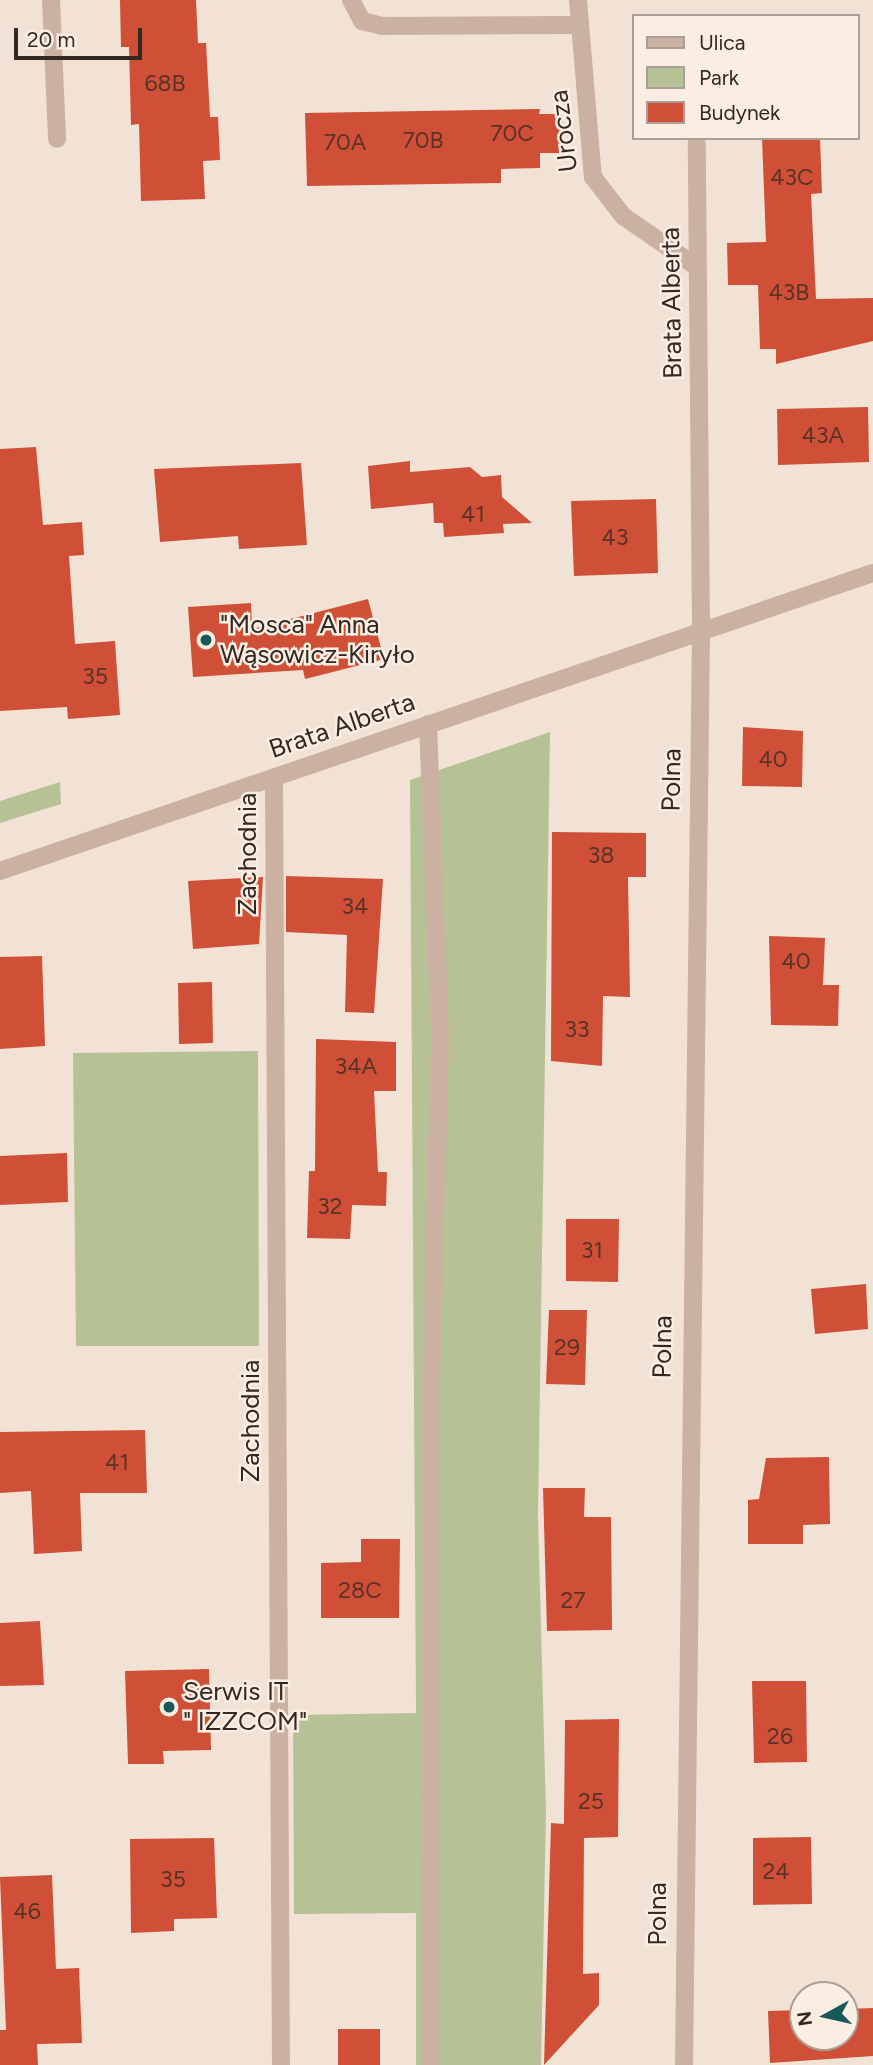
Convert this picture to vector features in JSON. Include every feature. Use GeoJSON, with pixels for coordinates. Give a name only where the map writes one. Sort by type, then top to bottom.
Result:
{"type":"FeatureCollection","features":[{"type":"Feature","properties":{"kind":"street"},"geometry":{"type":"LineString","coordinates":[[51,0],[57,139]]}},
{"type":"Feature","properties":{"kind":"street"},"geometry":{"type":"LineString","coordinates":[[351,0],[362,21],[382,26],[578,25]]}},
{"type":"Feature","properties":{"kind":"street","name":"Urocza"},"geometry":{"type":"LineString","coordinates":[[579,0],[578,25],[593,177],[623,216],[697,267]]}},
{"type":"Feature","properties":{"kind":"street","name":"Brata Alberta"},"geometry":{"type":"LineString","coordinates":[[696,143],[701,630]]}},
{"type":"Feature","properties":{"kind":"street","name":"Brata Alberta"},"geometry":{"type":"LineString","coordinates":[[0,870],[873,573]]}},
{"type":"Feature","properties":{"kind":"street","name":"Polna"},"geometry":{"type":"LineString","coordinates":[[684,2065],[701,630]]}},
{"type":"Feature","properties":{"kind":"street"},"geometry":{"type":"LineString","coordinates":[[428,724],[440,1040],[431,1390],[430,2065]]}},
{"type":"Feature","properties":{"kind":"street","name":"Zachodnia"},"geometry":{"type":"LineString","coordinates":[[274,778],[281,2065]]}},
{"type":"Feature","properties":{"kind":"green space"},"geometry":{"type":"Polygon","coordinates":[[[550,732],[538,1517],[546,1811],[541,2065],[416,2065],[416,1913],[294,1914],[293,1715],[416,1713],[410,780],[550,732]]]}},
{"type":"Feature","properties":{"kind":"green space"},"geometry":{"type":"Polygon","coordinates":[[[60,782],[61,804],[0,823],[0,801],[60,782]]]}},
{"type":"Feature","properties":{"kind":"green space"},"geometry":{"type":"Polygon","coordinates":[[[258,1051],[259,1346],[76,1346],[73,1053],[258,1051]]]}},
{"type":"Feature","properties":{"kind":"building"},"geometry":{"type":"Polygon","coordinates":[[[120,0],[196,0],[198,43],[206,43],[210,117],[218,117],[220,160],[203,161],[205,199],[141,201],[139,124],[131,125],[129,47],[121,47],[120,0]]]}},
{"type":"Feature","properties":{"kind":"building"},"geometry":{"type":"Polygon","coordinates":[[[540,109],[539,114],[562,114],[563,153],[540,153],[540,168],[501,169],[501,183],[307,186],[305,113],[540,109]]]}},
{"type":"Feature","properties":{"kind":"building"},"geometry":{"type":"Polygon","coordinates":[[[762,140],[820,140],[822,193],[811,194],[816,299],[873,298],[873,341],[776,364],[776,349],[760,349],[758,285],[728,285],[727,243],[766,242],[762,140]]]}},
{"type":"Feature","properties":{"kind":"building"},"geometry":{"type":"Polygon","coordinates":[[[868,407],[869,462],[778,465],[777,409],[868,407]]]}},
{"type":"Feature","properties":{"kind":"building"},"geometry":{"type":"Polygon","coordinates":[[[36,447],[43,525],[82,522],[84,555],[69,556],[75,644],[115,641],[120,715],[68,719],[67,707],[0,711],[0,449],[36,447]]]}},
{"type":"Feature","properties":{"kind":"building"},"geometry":{"type":"Polygon","coordinates":[[[410,461],[410,472],[470,467],[482,477],[501,475],[502,497],[532,523],[503,524],[504,533],[444,537],[443,523],[434,523],[433,503],[371,509],[368,466],[410,461]]]}},
{"type":"Feature","properties":{"kind":"building"},"geometry":{"type":"Polygon","coordinates":[[[301,463],[307,545],[239,549],[238,536],[160,542],[154,469],[301,463]]]}},
{"type":"Feature","properties":{"kind":"building"},"geometry":{"type":"Polygon","coordinates":[[[656,499],[658,573],[574,576],[571,501],[656,499]]]}},
{"type":"Feature","properties":{"kind":"building"},"geometry":{"type":"Polygon","coordinates":[[[368,599],[384,659],[305,679],[303,670],[193,677],[188,607],[251,603],[252,629],[368,599]]]}},
{"type":"Feature","properties":{"kind":"building"},"geometry":{"type":"Polygon","coordinates":[[[743,727],[803,731],[802,787],[742,786],[743,727]]]}},
{"type":"Feature","properties":{"kind":"building"},"geometry":{"type":"Polygon","coordinates":[[[552,832],[646,833],[646,877],[628,877],[630,997],[603,996],[602,1066],[551,1061],[552,832]]]}},
{"type":"Feature","properties":{"kind":"building"},"geometry":{"type":"Polygon","coordinates":[[[286,876],[383,879],[374,1013],[345,1012],[347,935],[286,932],[286,876]]]}},
{"type":"Feature","properties":{"kind":"building"},"geometry":{"type":"Polygon","coordinates":[[[263,877],[259,944],[193,949],[188,881],[263,877]]]}},
{"type":"Feature","properties":{"kind":"building"},"geometry":{"type":"Polygon","coordinates":[[[769,936],[825,938],[823,985],[839,985],[838,1026],[771,1025],[769,936]]]}},
{"type":"Feature","properties":{"kind":"building"},"geometry":{"type":"Polygon","coordinates":[[[42,956],[45,1046],[0,1049],[0,957],[42,956]]]}},
{"type":"Feature","properties":{"kind":"building"},"geometry":{"type":"Polygon","coordinates":[[[212,982],[213,1043],[179,1044],[178,983],[212,982]]]}},
{"type":"Feature","properties":{"kind":"building"},"geometry":{"type":"Polygon","coordinates":[[[316,1039],[396,1042],[396,1091],[374,1091],[378,1172],[387,1172],[386,1206],[352,1205],[350,1239],[307,1238],[309,1171],[315,1171],[316,1039]]]}},
{"type":"Feature","properties":{"kind":"building"},"geometry":{"type":"Polygon","coordinates":[[[67,1153],[68,1202],[0,1205],[0,1156],[67,1153]]]}},
{"type":"Feature","properties":{"kind":"building"},"geometry":{"type":"Polygon","coordinates":[[[566,1219],[619,1219],[618,1282],[566,1281],[566,1219]]]}},
{"type":"Feature","properties":{"kind":"building"},"geometry":{"type":"Polygon","coordinates":[[[866,1284],[868,1329],[815,1334],[811,1289],[866,1284]]]}},
{"type":"Feature","properties":{"kind":"building"},"geometry":{"type":"Polygon","coordinates":[[[549,1310],[587,1310],[585,1385],[546,1384],[549,1310]]]}},
{"type":"Feature","properties":{"kind":"building"},"geometry":{"type":"Polygon","coordinates":[[[145,1430],[147,1493],[80,1493],[82,1551],[34,1554],[31,1491],[0,1493],[0,1432],[145,1430]]]}},
{"type":"Feature","properties":{"kind":"building"},"geometry":{"type":"Polygon","coordinates":[[[829,1457],[830,1524],[803,1525],[803,1544],[748,1544],[748,1500],[759,1499],[766,1458],[829,1457]]]}},
{"type":"Feature","properties":{"kind":"building"},"geometry":{"type":"Polygon","coordinates":[[[543,1488],[585,1488],[584,1517],[611,1517],[612,1630],[547,1631],[543,1488]]]}},
{"type":"Feature","properties":{"kind":"building"},"geometry":{"type":"Polygon","coordinates":[[[361,1539],[400,1539],[399,1618],[321,1618],[321,1563],[361,1562],[361,1539]]]}},
{"type":"Feature","properties":{"kind":"building"},"geometry":{"type":"Polygon","coordinates":[[[40,1621],[44,1685],[0,1686],[0,1623],[40,1621]]]}},
{"type":"Feature","properties":{"kind":"building"},"geometry":{"type":"Polygon","coordinates":[[[209,1669],[211,1750],[163,1751],[164,1764],[128,1764],[125,1671],[209,1669]]]}},
{"type":"Feature","properties":{"kind":"building"},"geometry":{"type":"Polygon","coordinates":[[[752,1681],[806,1681],[807,1762],[754,1763],[752,1681]]]}},
{"type":"Feature","properties":{"kind":"building"},"geometry":{"type":"Polygon","coordinates":[[[619,1719],[618,1837],[584,1838],[583,1974],[599,1973],[599,2005],[544,2065],[551,1823],[564,1824],[565,1720],[619,1719]]]}},
{"type":"Feature","properties":{"kind":"building"},"geometry":{"type":"Polygon","coordinates":[[[811,1837],[812,1904],[753,1905],[753,1838],[811,1837]]]}},
{"type":"Feature","properties":{"kind":"building"},"geometry":{"type":"Polygon","coordinates":[[[214,1838],[217,1918],[174,1919],[174,1931],[131,1933],[130,1839],[214,1838]]]}},
{"type":"Feature","properties":{"kind":"building"},"geometry":{"type":"Polygon","coordinates":[[[52,1875],[56,1969],[79,1968],[82,2043],[37,2044],[38,2065],[0,2065],[0,2030],[6,2030],[0,1877],[52,1875]]]}},
{"type":"Feature","properties":{"kind":"building"},"geometry":{"type":"Polygon","coordinates":[[[859,2008],[873,2008],[873,2056],[770,2063],[768,2011],[789,2010],[789,2051],[859,2051],[859,2008]]]}},
{"type":"Feature","properties":{"kind":"building"},"geometry":{"type":"Polygon","coordinates":[[[338,2029],[380,2029],[380,2065],[338,2065],[338,2029]]]}},
{"type":"Feature","properties":{"kind":"place","name":"\"Mosca\" Anna Wąsowicz-Kiryło"},"geometry":{"type":"Point","coordinates":[206,640]}},
{"type":"Feature","properties":{"kind":"place","name":"Serwis IT \" IZZCOM\""},"geometry":{"type":"Point","coordinates":[169,1707]}}]}
